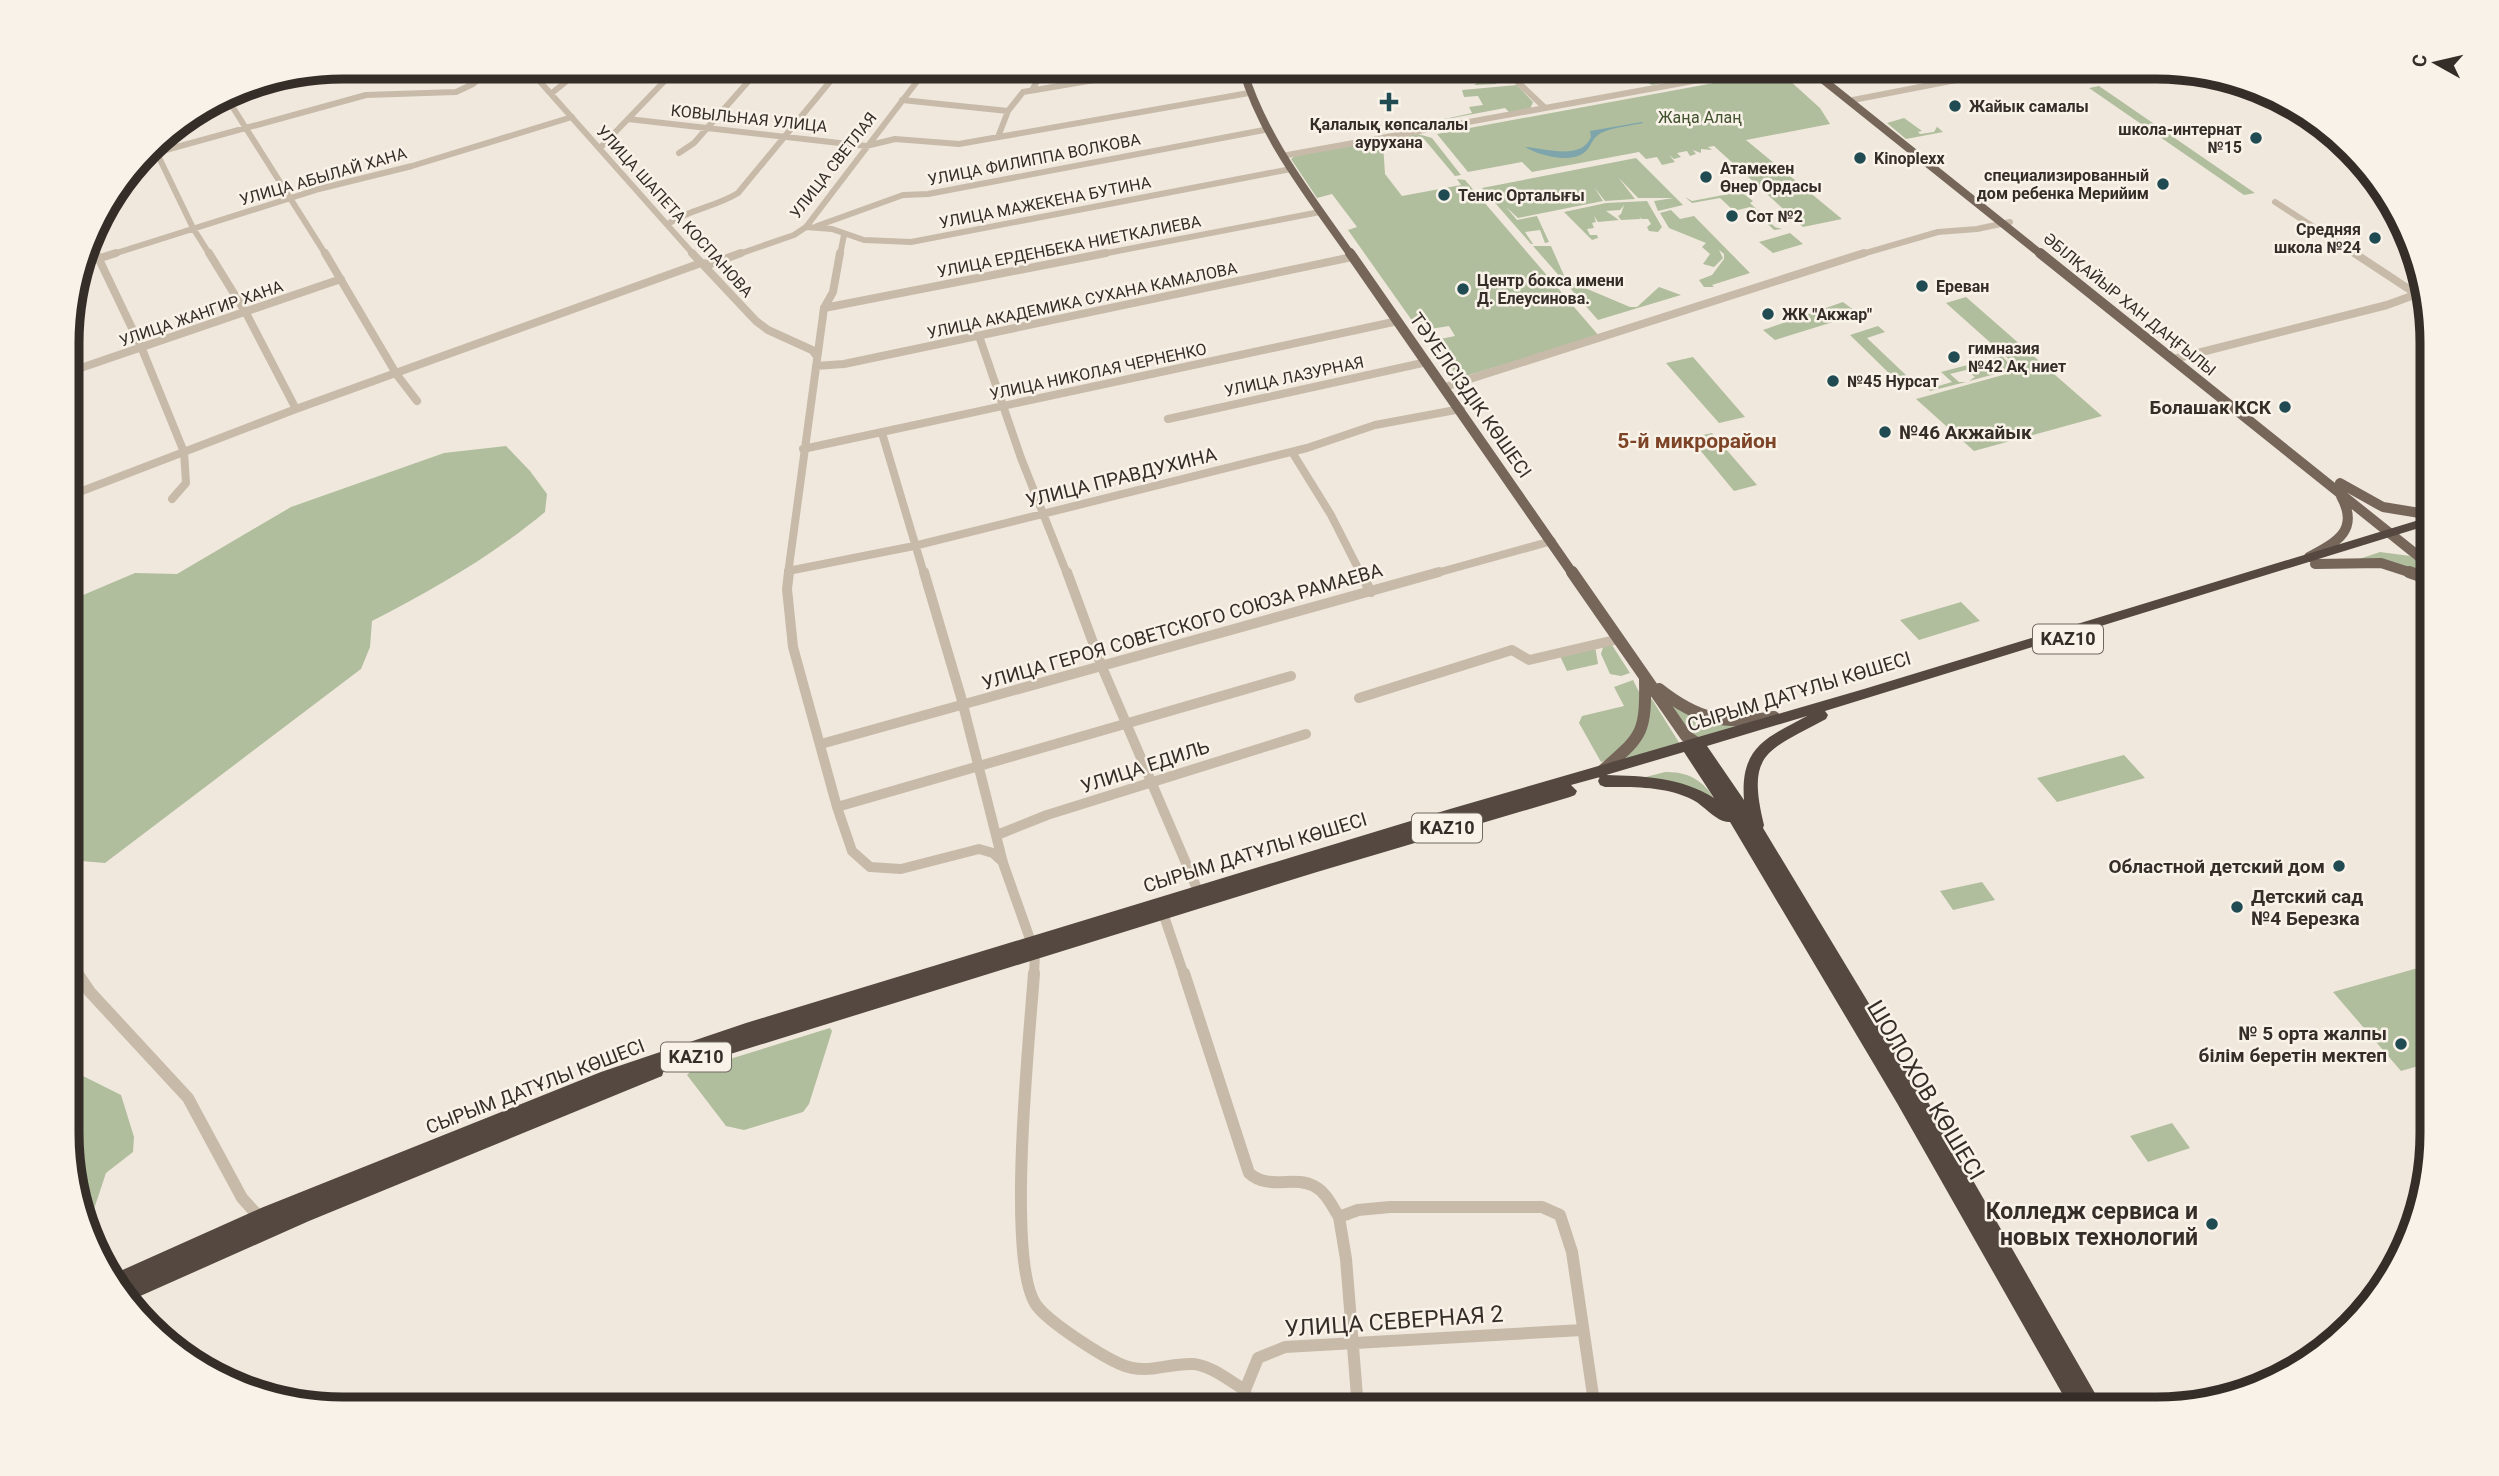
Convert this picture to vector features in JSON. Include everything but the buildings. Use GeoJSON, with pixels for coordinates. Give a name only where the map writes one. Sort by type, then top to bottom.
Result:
{"type":"FeatureCollection","features":[{"type":"Feature","properties":{"kind":"highway","name":"СЫРЫМ ДАТҰЛЫ КӨШЕСІ"},"geometry":{"type":"LineString","coordinates":[[2399,535],[2420,524]]}},
{"type":"Feature","properties":{"kind":"highway","name":"СЫРЫМ ДАТҰЛЫ КӨШЕСІ"},"geometry":{"type":"LineString","coordinates":[[123,1280],[263,1224],[607,1078],[797,1014],[1033,948],[2312,561],[2399,535],[2420,532]]}},
{"type":"Feature","properties":{"kind":"highway"},"geometry":{"type":"LineString","coordinates":[[1757,841],[1749,769],[1766,746],[1818,712]]}},
{"type":"Feature","properties":{"kind":"highway"},"geometry":{"type":"LineString","coordinates":[[1694,747],[1757,841]]}},
{"type":"Feature","properties":{"kind":"highway"},"geometry":{"type":"LineString","coordinates":[[1603,776],[1687,789],[1720,809],[1757,841]]}},
{"type":"Feature","properties":{"kind":"highway","name":"ШОЛОХОВ КӨШЕСІ"},"geometry":{"type":"LineString","coordinates":[[1757,841],[1784,899],[1903,1097],[2075,1397]]}},
{"type":"Feature","properties":{"kind":"highway","name":"ШОЛОХОВ КӨШЕСІ"},"geometry":{"type":"LineString","coordinates":[[1757,841],[1806,914],[2087,1397]]}},
{"type":"Feature","properties":{"kind":"highway","name":"СЫРЫМ ДАТҰЛЫ КӨШЕСІ"},"geometry":{"type":"LineString","coordinates":[[131,1291],[263,1224]]}},
{"type":"Feature","properties":{"kind":"main road","name":"ТӘУЕЛСІЗДІК КӨШЕСІ"},"geometry":{"type":"LineString","coordinates":[[1245,79],[1264,130],[1694,747]]}},
{"type":"Feature","properties":{"kind":"main road","name":"ӘБІЛҚАЙЫР ХАН ДАҢҒЫЛЫ"},"geometry":{"type":"LineString","coordinates":[[1825,79],[2420,549]]}},
{"type":"Feature","properties":{"kind":"main road"},"geometry":{"type":"LineString","coordinates":[[2333,482],[2383,507],[2420,515]]}},
{"type":"Feature","properties":{"kind":"main road"},"geometry":{"type":"LineString","coordinates":[[2312,561],[2344,534],[2348,526],[2350,511],[2333,482]]}},
{"type":"Feature","properties":{"kind":"main road","name":"ӘБІЛҚАЙЫР ХАН ДАҢҒЫЛЫ"},"geometry":{"type":"LineString","coordinates":[[2399,535],[2420,555]]}},
{"type":"Feature","properties":{"kind":"main road"},"geometry":{"type":"LineString","coordinates":[[2312,561],[2381,563],[2420,576]]}},
{"type":"Feature","properties":{"kind":"main road"},"geometry":{"type":"LineString","coordinates":[[1645,677],[1686,710],[1713,720],[1746,722],[1818,712]]}},
{"type":"Feature","properties":{"kind":"main road"},"geometry":{"type":"LineString","coordinates":[[1603,776],[1641,733],[1645,715],[1645,677]]}},
{"type":"Feature","properties":{"kind":"street"},"geometry":{"type":"LineString","coordinates":[[166,146],[245,128],[366,94],[456,92],[480,79]]}},
{"type":"Feature","properties":{"kind":"street","name":"УЛИЦА ШАПЕТА КОСПАНОВА"},"geometry":{"type":"LineString","coordinates":[[539,79],[701,263],[756,321],[768,330],[812,350],[816,360]]}},
{"type":"Feature","properties":{"kind":"street"},"geometry":{"type":"LineString","coordinates":[[552,93],[569,79]]}},
{"type":"Feature","properties":{"kind":"street"},"geometry":{"type":"LineString","coordinates":[[600,148],[666,79]]}},
{"type":"Feature","properties":{"kind":"street"},"geometry":{"type":"LineString","coordinates":[[679,153],[694,143],[749,79]]}},
{"type":"Feature","properties":{"kind":"street"},"geometry":{"type":"LineString","coordinates":[[668,224],[678,215],[733,197],[831,79]]}},
{"type":"Feature","properties":{"kind":"street","name":"УЛИЦА СВЕТЛАЯ"},"geometry":{"type":"LineString","coordinates":[[79,491],[701,263],[711,264],[794,236],[810,227],[916,79]]}},
{"type":"Feature","properties":{"kind":"street"},"geometry":{"type":"LineString","coordinates":[[1032,90],[1038,79]]}},
{"type":"Feature","properties":{"kind":"street"},"geometry":{"type":"LineString","coordinates":[[998,137],[998,132],[1017,96],[1032,90],[1096,79]]}},
{"type":"Feature","properties":{"kind":"street"},"geometry":{"type":"LineString","coordinates":[[1515,79],[1545,108]]}},
{"type":"Feature","properties":{"kind":"street"},"geometry":{"type":"LineString","coordinates":[[1282,156],[1700,79]]}},
{"type":"Feature","properties":{"kind":"street"},"geometry":{"type":"LineString","coordinates":[[1851,100],[1957,79]]}},
{"type":"Feature","properties":{"kind":"street","name":"КОВЫЛЬНАЯ УЛИЦА"},"geometry":{"type":"LineString","coordinates":[[628,119],[866,146],[895,139],[960,144],[1249,93]]}},
{"type":"Feature","properties":{"kind":"street"},"geometry":{"type":"LineString","coordinates":[[902,100],[1008,111]]}},
{"type":"Feature","properties":{"kind":"street"},"geometry":{"type":"LineString","coordinates":[[230,104],[416,401]]}},
{"type":"Feature","properties":{"kind":"street","name":"УЛИЦА АБЫЛАЙ ХАНА"},"geometry":{"type":"LineString","coordinates":[[92,261],[289,198],[412,166],[572,117]]}},
{"type":"Feature","properties":{"kind":"street","name":"УЛИЦА ФИЛИППА ВОЛКОВА"},"geometry":{"type":"LineString","coordinates":[[810,227],[903,195],[928,194],[1264,130]]}},
{"type":"Feature","properties":{"kind":"street"},"geometry":{"type":"LineString","coordinates":[[158,155],[193,229],[246,313],[296,410]]}},
{"type":"Feature","properties":{"kind":"street","name":"УЛИЦА МАЖЕКЕНА БУТИНА"},"geometry":{"type":"LineString","coordinates":[[810,227],[832,229],[844,235],[888,243],[911,242],[1291,169]]}},
{"type":"Feature","properties":{"kind":"street"},"geometry":{"type":"LineString","coordinates":[[2275,202],[2416,294]]}},
{"type":"Feature","properties":{"kind":"street","name":"УЛИЦА ЕРДЕНБЕКА НИЕТКАЛИЕВА"},"geometry":{"type":"LineString","coordinates":[[824,308],[1320,212]]}},
{"type":"Feature","properties":{"kind":"street"},"geometry":{"type":"LineString","coordinates":[[1445,387],[1906,240],[1938,232],[2007,223]]}},
{"type":"Feature","properties":{"kind":"street"},"geometry":{"type":"LineString","coordinates":[[844,235],[833,292],[824,308],[803,449],[787,589],[793,647],[836,807],[852,851],[870,867],[889,870],[972,850],[993,853],[1003,863]]}},
{"type":"Feature","properties":{"kind":"street"},"geometry":{"type":"LineString","coordinates":[[95,254],[142,349],[184,452],[186,483],[172,499]]}},
{"type":"Feature","properties":{"kind":"street","name":"УЛИЦА АКАДЕМИКА СУХАНА КАМАЛОВА"},"geometry":{"type":"LineString","coordinates":[[816,360],[844,364],[1352,257]]}},
{"type":"Feature","properties":{"kind":"street","name":"УЛИЦА ЖАНГИР ХАНА"},"geometry":{"type":"LineString","coordinates":[[79,369],[341,279]]}},
{"type":"Feature","properties":{"kind":"street"},"geometry":{"type":"LineString","coordinates":[[2177,358],[2416,295]]}},
{"type":"Feature","properties":{"kind":"street","name":"УЛИЦА НИКОЛАЯ ЧЕРНЕНКО"},"geometry":{"type":"LineString","coordinates":[[803,449],[1398,321]]}},
{"type":"Feature","properties":{"kind":"street"},"geometry":{"type":"LineString","coordinates":[[979,336],[1021,458],[1045,512],[1102,667],[1201,897]]}},
{"type":"Feature","properties":{"kind":"street","name":"УЛИЦА ЛАЗУРНАЯ"},"geometry":{"type":"LineString","coordinates":[[1168,419],[1427,362]]}},
{"type":"Feature","properties":{"kind":"street","name":"УЛИЦА ПРАВДУХИНА"},"geometry":{"type":"LineString","coordinates":[[788,571],[914,546],[1292,452],[1376,425],[1461,409]]}},
{"type":"Feature","properties":{"kind":"street"},"geometry":{"type":"LineString","coordinates":[[882,433],[1003,863],[1033,948],[1021,1236],[1027,1279],[1036,1305],[1057,1324],[1117,1363],[1138,1371],[1194,1364],[1244,1390],[1245,1397]]}},
{"type":"Feature","properties":{"kind":"street"},"geometry":{"type":"LineString","coordinates":[[1292,452],[1331,515],[1371,592]]}},
{"type":"Feature","properties":{"kind":"street","name":"УЛИЦА ГЕРОЯ СОВЕТСКОГО СОЮЗА РАМАЕВА"},"geometry":{"type":"LineString","coordinates":[[821,744],[1552,541]]}},
{"type":"Feature","properties":{"kind":"street"},"geometry":{"type":"LineString","coordinates":[[1359,698],[1512,650],[1529,660],[1619,639]]}},
{"type":"Feature","properties":{"kind":"street"},"geometry":{"type":"LineString","coordinates":[[836,807],[1291,676]]}},
{"type":"Feature","properties":{"kind":"street","name":"УЛИЦА ЕДИЛЬ"},"geometry":{"type":"LineString","coordinates":[[996,835],[1047,815],[1306,734]]}},
{"type":"Feature","properties":{"kind":"street"},"geometry":{"type":"LineString","coordinates":[[1162,908],[1249,1173],[1254,1180],[1262,1182],[1312,1185],[1326,1197],[1339,1217],[1346,1259],[1357,1397]]}},
{"type":"Feature","properties":{"kind":"street"},"geometry":{"type":"LineString","coordinates":[[79,975],[90,992],[188,1098],[242,1198],[263,1224]]}},
{"type":"Feature","properties":{"kind":"street"},"geometry":{"type":"LineString","coordinates":[[1339,1217],[1357,1210],[1404,1207],[1542,1207],[1560,1215],[1572,1251],[1594,1397]]}},
{"type":"Feature","properties":{"kind":"street","name":"УЛИЦА СЕВЕРНАЯ 2"},"geometry":{"type":"LineString","coordinates":[[1244,1390],[1258,1358],[1285,1347],[1582,1330]]}},
{"type":"Feature","properties":{"kind":"green space"},"geometry":{"type":"Polygon","coordinates":[[[1474,79],[1491,79],[1497,84],[1474,85],[1477,83],[1474,79]]]}},
{"type":"Feature","properties":{"kind":"green space"},"geometry":{"type":"Polygon","coordinates":[[[1652,79],[1685,79],[1652,85],[1644,81],[1652,79]]]}},
{"type":"Feature","properties":{"kind":"green space","name":"Жаңа Алаң"},"geometry":{"type":"Polygon","coordinates":[[[1736,79],[1788,79],[1820,108],[1830,124],[1746,140],[1842,219],[1803,227],[1714,146],[1708,147],[1712,150],[1701,149],[1701,153],[1693,150],[1696,154],[1690,156],[1687,151],[1677,153],[1681,157],[1674,159],[1669,155],[1675,162],[1662,165],[1657,157],[1646,159],[1639,152],[1532,172],[1522,162],[1468,172],[1437,134],[1736,79]]]}},
{"type":"Feature","properties":{"kind":"green space"},"geometry":{"type":"Polygon","coordinates":[[[1517,85],[1533,102],[1530,109],[1511,114],[1505,108],[1426,123],[1472,113],[1469,107],[1483,105],[1478,96],[1464,97],[1462,90],[1517,85]]]}},
{"type":"Feature","properties":{"kind":"green space"},"geometry":{"type":"Polygon","coordinates":[[[2099,86],[2255,193],[2244,195],[2089,88],[2099,86]]]}},
{"type":"Feature","properties":{"kind":"green space"},"geometry":{"type":"Polygon","coordinates":[[[1904,118],[1922,131],[1918,132],[1920,134],[1934,132],[1937,127],[1935,125],[1943,132],[1906,139],[1887,123],[1904,118]]]}},
{"type":"Feature","properties":{"kind":"green space"},"geometry":{"type":"Polygon","coordinates":[[[1418,134],[1432,138],[1461,175],[1455,176],[1424,139],[1416,137],[1383,144],[1385,174],[1402,196],[1461,185],[1457,179],[1465,180],[1599,336],[1459,378],[1431,341],[1455,336],[1449,326],[1424,330],[1418,322],[1413,322],[1348,230],[1357,227],[1332,194],[1317,198],[1291,159],[1295,156],[1418,134]]]}},
{"type":"Feature","properties":{"kind":"green space"},"geometry":{"type":"Polygon","coordinates":[[[1636,158],[1683,205],[1658,211],[1654,201],[1674,198],[1638,198],[1618,177],[1635,199],[1605,201],[1594,187],[1603,201],[1518,218],[1506,207],[1517,220],[1537,216],[1549,242],[1545,243],[1540,230],[1525,232],[1531,244],[1482,188],[1636,158]]]}},
{"type":"Feature","properties":{"kind":"green space"},"geometry":{"type":"Polygon","coordinates":[[[1734,193],[1744,194],[1775,227],[1782,229],[1774,230],[1750,207],[1734,211],[1720,198],[1692,203],[1685,197],[1692,201],[1734,193]]]}},
{"type":"Feature","properties":{"kind":"green space"},"geometry":{"type":"Polygon","coordinates":[[[1647,201],[1662,227],[1658,232],[1649,231],[1647,227],[1651,224],[1648,219],[1639,216],[1641,219],[1621,220],[1618,216],[1624,205],[1620,210],[1606,211],[1619,220],[1598,222],[1594,216],[1594,228],[1587,229],[1590,235],[1597,235],[1598,238],[1592,240],[1564,212],[1606,203],[1647,201]]]}},
{"type":"Feature","properties":{"kind":"green space"},"geometry":{"type":"Polygon","coordinates":[[[1671,210],[1680,219],[1694,216],[1750,273],[1712,285],[1714,287],[1704,287],[1699,280],[1712,275],[1724,259],[1724,254],[1719,250],[1723,258],[1714,267],[1703,264],[1710,254],[1702,247],[1706,243],[1669,228],[1660,213],[1671,210]]]}},
{"type":"Feature","properties":{"kind":"green space"},"geometry":{"type":"Polygon","coordinates":[[[1790,233],[1803,244],[1773,253],[1759,242],[1790,233]]]}},
{"type":"Feature","properties":{"kind":"green space"},"geometry":{"type":"Polygon","coordinates":[[[1533,246],[1551,246],[1566,280],[1630,307],[1637,307],[1659,287],[1681,295],[1598,320],[1533,246]]]}},
{"type":"Feature","properties":{"kind":"green space"},"geometry":{"type":"Polygon","coordinates":[[[1966,297],[2102,416],[1974,451],[1916,399],[2021,370],[1946,303],[1966,297]]]}},
{"type":"Feature","properties":{"kind":"green space"},"geometry":{"type":"Polygon","coordinates":[[[1843,302],[1859,314],[1775,340],[1763,330],[1843,302]]]}},
{"type":"Feature","properties":{"kind":"green space"},"geometry":{"type":"Polygon","coordinates":[[[1878,326],[1885,332],[1867,338],[1908,377],[1896,380],[1850,335],[1878,326]]]}},
{"type":"Feature","properties":{"kind":"green space"},"geometry":{"type":"Polygon","coordinates":[[[2002,356],[2014,369],[1969,381],[1975,377],[1966,370],[1950,374],[1959,382],[1966,382],[1930,391],[1928,389],[1952,382],[1941,372],[2002,356]]]}},
{"type":"Feature","properties":{"kind":"green space"},"geometry":{"type":"Polygon","coordinates":[[[1693,357],[1745,417],[1719,423],[1666,363],[1693,357]]]}},
{"type":"Feature","properties":{"kind":"green space"},"geometry":{"type":"Polygon","coordinates":[[[1712,433],[1757,485],[1734,491],[1690,438],[1712,433]]]}},
{"type":"Feature","properties":{"kind":"green space"},"geometry":{"type":"Polygon","coordinates":[[[506,446],[547,494],[545,512],[462,571],[372,621],[370,647],[361,669],[105,863],[79,861],[79,597],[135,573],[177,574],[291,507],[444,453],[506,446]]]}},
{"type":"Feature","properties":{"kind":"green space"},"geometry":{"type":"Polygon","coordinates":[[[2380,552],[2410,556],[2420,563],[2420,575],[2356,560],[2380,552]]]}},
{"type":"Feature","properties":{"kind":"green space"},"geometry":{"type":"Polygon","coordinates":[[[1961,602],[1980,621],[1919,640],[1900,620],[1961,602]]]}},
{"type":"Feature","properties":{"kind":"green space"},"geometry":{"type":"Polygon","coordinates":[[[1604,644],[1612,645],[1630,673],[1621,676],[1610,674],[1601,654],[1604,644]]]}},
{"type":"Feature","properties":{"kind":"green space"},"geometry":{"type":"Polygon","coordinates":[[[1595,646],[1598,664],[1567,671],[1560,656],[1595,646]]]}},
{"type":"Feature","properties":{"kind":"green space"},"geometry":{"type":"Polygon","coordinates":[[[1633,680],[1639,692],[1641,724],[1609,759],[1601,762],[1579,723],[1582,716],[1624,706],[1614,687],[1633,680]]]}},
{"type":"Feature","properties":{"kind":"green space"},"geometry":{"type":"Polygon","coordinates":[[[1648,693],[1680,744],[1615,764],[1633,749],[1642,734],[1648,693]]]}},
{"type":"Feature","properties":{"kind":"green space"},"geometry":{"type":"Polygon","coordinates":[[[1665,697],[1745,725],[1697,740],[1665,697]]]}},
{"type":"Feature","properties":{"kind":"green space"},"geometry":{"type":"Polygon","coordinates":[[[2124,755],[2145,778],[2057,802],[2037,778],[2124,755]]]}},
{"type":"Feature","properties":{"kind":"green space"},"geometry":{"type":"Polygon","coordinates":[[[1665,772],[1690,776],[1697,780],[1717,804],[1638,779],[1665,772]]]}},
{"type":"Feature","properties":{"kind":"green space"},"geometry":{"type":"Polygon","coordinates":[[[1982,882],[1995,900],[1953,910],[1940,891],[1982,882]]]}},
{"type":"Feature","properties":{"kind":"green space","name":"№ 5 орта жалпы білім беретін мектеп"},"geometry":{"type":"Polygon","coordinates":[[[2420,967],[2420,1065],[2401,1071],[2333,992],[2420,967]]]}},
{"type":"Feature","properties":{"kind":"green space"},"geometry":{"type":"Polygon","coordinates":[[[830,1028],[832,1031],[809,1104],[803,1112],[744,1130],[726,1126],[687,1075],[691,1071],[830,1028]]]}},
{"type":"Feature","properties":{"kind":"green space"},"geometry":{"type":"Polygon","coordinates":[[[79,1074],[121,1095],[134,1137],[133,1152],[106,1173],[92,1215],[79,1151],[79,1074]]]}},
{"type":"Feature","properties":{"kind":"green space"},"geometry":{"type":"Polygon","coordinates":[[[2172,1123],[2190,1148],[2148,1162],[2130,1136],[2172,1123]]]}},
{"type":"Feature","properties":{"kind":"water"},"geometry":{"type":"Polygon","coordinates":[[[1642,122],[1601,133],[1587,150],[1574,157],[1557,158],[1525,147],[1571,151],[1586,144],[1591,137],[1590,131],[1642,122]]]}},
{"type":"Feature","properties":{"kind":"place","name":"Қалалық көпсалалы аурухана"},"geometry":{"type":"Point","coordinates":[1389,102]}},
{"type":"Feature","properties":{"kind":"place","name":"Жайык самалы"},"geometry":{"type":"Point","coordinates":[1955,106]}},
{"type":"Feature","properties":{"kind":"place","name":"школа-интернат №15"},"geometry":{"type":"Point","coordinates":[2256,138]}},
{"type":"Feature","properties":{"kind":"place","name":"Kinoplexx"},"geometry":{"type":"Point","coordinates":[1860,158]}},
{"type":"Feature","properties":{"kind":"place","name":"Атамекен Өнер Ордасы"},"geometry":{"type":"Point","coordinates":[1706,177]}},
{"type":"Feature","properties":{"kind":"place","name":"специализированный дом ребенка Мерийим"},"geometry":{"type":"Point","coordinates":[2163,184]}},
{"type":"Feature","properties":{"kind":"place","name":"Тенис Орталығы"},"geometry":{"type":"Point","coordinates":[1444,195]}},
{"type":"Feature","properties":{"kind":"place","name":"Сот №2"},"geometry":{"type":"Point","coordinates":[1732,216]}},
{"type":"Feature","properties":{"kind":"place","name":"Средняя школа №24"},"geometry":{"type":"Point","coordinates":[2375,238]}},
{"type":"Feature","properties":{"kind":"place","name":"Ереван"},"geometry":{"type":"Point","coordinates":[1922,286]}},
{"type":"Feature","properties":{"kind":"place","name":"Центр бокса имени Д. Елеусинова."},"geometry":{"type":"Point","coordinates":[1463,289]}},
{"type":"Feature","properties":{"kind":"place","name":"ЖК \"Акжар\""},"geometry":{"type":"Point","coordinates":[1768,314]}},
{"type":"Feature","properties":{"kind":"place","name":"гимназия №42 Ақ ниет"},"geometry":{"type":"Point","coordinates":[1954,357]}},
{"type":"Feature","properties":{"kind":"place","name":"№45 Нурсат"},"geometry":{"type":"Point","coordinates":[1833,381]}},
{"type":"Feature","properties":{"kind":"place","name":"Болашак КСК"},"geometry":{"type":"Point","coordinates":[2285,407]}},
{"type":"Feature","properties":{"kind":"place","name":"№46 Акжайык"},"geometry":{"type":"Point","coordinates":[1885,432]}},
{"type":"Feature","properties":{"kind":"place","name":"Областной детский дом"},"geometry":{"type":"Point","coordinates":[2339,866]}},
{"type":"Feature","properties":{"kind":"place","name":"Детский сад №4 Березка"},"geometry":{"type":"Point","coordinates":[2237,907]}},
{"type":"Feature","properties":{"kind":"place","name":"№ 5 орта жалпы білім беретін мектеп"},"geometry":{"type":"Point","coordinates":[2401,1044]}},
{"type":"Feature","properties":{"kind":"place","name":"Колледж сервиса и новых технологий"},"geometry":{"type":"Point","coordinates":[2212,1224]}},
{"type":"Feature","properties":{"kind":"district","name":"5-й микрорайон"},"geometry":{"type":"Point","coordinates":[1697,441]}}]}
